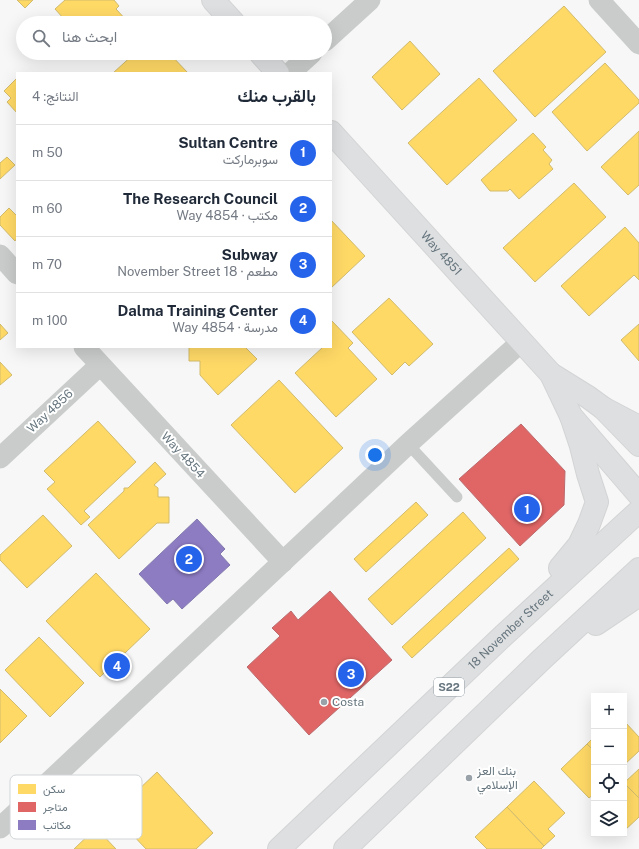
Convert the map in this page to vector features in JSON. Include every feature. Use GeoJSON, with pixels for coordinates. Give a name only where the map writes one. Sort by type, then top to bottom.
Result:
{"type":"FeatureCollection","features":[{"type":"Feature","properties":{"kind":"main road"},"geometry":{"type":"LineString","coordinates":[[213,0],[228,16]]}},
{"type":"Feature","properties":{"kind":"main road"},"geometry":{"type":"LineString","coordinates":[[266,60],[277,72]]}},
{"type":"Feature","properties":{"kind":"main road","name":"Way 4851"},"geometry":{"type":"LineString","coordinates":[[332,133],[551,374],[603,408],[639,445]]}},
{"type":"Feature","properties":{"kind":"main road","name":"Way 4851"},"geometry":{"type":"LineString","coordinates":[[551,374],[570,416],[639,495]]}},
{"type":"Feature","properties":{"kind":"main road"},"geometry":{"type":"LineString","coordinates":[[603,408],[639,427]]}},
{"type":"Feature","properties":{"kind":"main road"},"geometry":{"type":"LineString","coordinates":[[504,635],[579,545],[597,502],[581,446],[570,416]]}},
{"type":"Feature","properties":{"kind":"main road","name":"18 November Street"},"geometry":{"type":"LineString","coordinates":[[279,849],[504,635],[639,511]]}},
{"type":"Feature","properties":{"kind":"main road"},"geometry":{"type":"LineString","coordinates":[[345,849],[541,660],[639,569]]}},
{"type":"Feature","properties":{"kind":"main road"},"geometry":{"type":"LineString","coordinates":[[541,660],[639,595]]}},
{"type":"Feature","properties":{"kind":"street"},"geometry":{"type":"LineString","coordinates":[[332,35],[370,0]]}},
{"type":"Feature","properties":{"kind":"street"},"geometry":{"type":"LineString","coordinates":[[599,0],[639,44]]}},
{"type":"Feature","properties":{"kind":"street"},"geometry":{"type":"LineString","coordinates":[[291,72],[304,60]]}},
{"type":"Feature","properties":{"kind":"street"},"geometry":{"type":"LineString","coordinates":[[0,255],[16,273]]}},
{"type":"Feature","properties":{"kind":"street"},"geometry":{"type":"LineString","coordinates":[[56,775],[408,444],[521,342]]}},
{"type":"Feature","properties":{"kind":"street","name":"Way 4854"},"geometry":{"type":"LineString","coordinates":[[85,348],[283,562]]}},
{"type":"Feature","properties":{"kind":"street","name":"Way 4856"},"geometry":{"type":"LineString","coordinates":[[0,458],[100,365]]}},
{"type":"Feature","properties":{"kind":"street"},"geometry":{"type":"LineString","coordinates":[[0,828],[10,819]]}},
{"type":"Feature","properties":{"kind":"lane"},"geometry":{"type":"LineString","coordinates":[[408,444],[457,497]]}},
{"type":"Feature","properties":{"kind":"building: سكن"},"geometry":{"type":"Polygon","coordinates":[[[17,0],[33,0],[25,8],[17,0]]]}},
{"type":"Feature","properties":{"kind":"building: سكن"},"geometry":{"type":"Polygon","coordinates":[[[65,0],[114,0],[119,6],[116,9],[122,16],[61,16],[55,9],[65,0]]]}},
{"type":"Feature","properties":{"kind":"building: سكن"},"geometry":{"type":"Polygon","coordinates":[[[564,6],[606,52],[535,117],[493,71],[564,6]]]}},
{"type":"Feature","properties":{"kind":"building: سكن"},"geometry":{"type":"Polygon","coordinates":[[[410,41],[440,74],[402,110],[372,77],[410,41]]]}},
{"type":"Feature","properties":{"kind":"building: سكن"},"geometry":{"type":"Polygon","coordinates":[[[127,60],[176,60],[187,72],[114,72],[127,60]]]}},
{"type":"Feature","properties":{"kind":"building: سكن"},"geometry":{"type":"Polygon","coordinates":[[[605,63],[639,100],[639,103],[587,151],[552,112],[605,63]]]}},
{"type":"Feature","properties":{"kind":"building: سكن"},"geometry":{"type":"Polygon","coordinates":[[[479,78],[517,120],[447,185],[408,143],[479,78]]]}},
{"type":"Feature","properties":{"kind":"building: سكن"},"geometry":{"type":"Polygon","coordinates":[[[16,79],[16,112],[7,102],[11,98],[4,91],[16,79]]]}},
{"type":"Feature","properties":{"kind":"building: سكن"},"geometry":{"type":"Polygon","coordinates":[[[639,131],[639,185],[628,195],[601,167],[639,131]]]}},
{"type":"Feature","properties":{"kind":"building: سكن"},"geometry":{"type":"Polygon","coordinates":[[[533,133],[546,147],[543,150],[552,160],[549,164],[553,169],[519,199],[510,189],[508,191],[490,191],[481,180],[533,133]]]}},
{"type":"Feature","properties":{"kind":"building: سكن"},"geometry":{"type":"Polygon","coordinates":[[[7,157],[15,165],[0,179],[0,163],[7,157]]]}},
{"type":"Feature","properties":{"kind":"building: سكن"},"geometry":{"type":"Polygon","coordinates":[[[574,183],[606,217],[535,282],[503,248],[574,183]]]}},
{"type":"Feature","properties":{"kind":"building: سكن"},"geometry":{"type":"Polygon","coordinates":[[[9,208],[16,215],[15,241],[0,225],[0,217],[9,208]]]}},
{"type":"Feature","properties":{"kind":"building: سكن"},"geometry":{"type":"Polygon","coordinates":[[[332,221],[365,256],[332,287],[332,221]]]}},
{"type":"Feature","properties":{"kind":"building: سكن"},"geometry":{"type":"Polygon","coordinates":[[[625,227],[639,243],[639,280],[634,275],[589,316],[561,286],[625,227]]]}},
{"type":"Feature","properties":{"kind":"building: سكن"},"geometry":{"type":"Polygon","coordinates":[[[389,298],[433,344],[409,366],[405,362],[392,375],[352,332],[389,298]]]}},
{"type":"Feature","properties":{"kind":"building: سكن"},"geometry":{"type":"Polygon","coordinates":[[[332,321],[353,343],[348,348],[377,379],[336,417],[295,373],[322,348],[332,348],[332,321]]]}},
{"type":"Feature","properties":{"kind":"building: سكن"},"geometry":{"type":"Polygon","coordinates":[[[0,324],[8,333],[0,340],[0,324]]]}},
{"type":"Feature","properties":{"kind":"building: سكن"},"geometry":{"type":"Polygon","coordinates":[[[639,324],[639,361],[621,340],[639,324]]]}},
{"type":"Feature","properties":{"kind":"building: سكن"},"geometry":{"type":"Polygon","coordinates":[[[189,348],[246,348],[257,359],[218,395],[200,375],[200,361],[189,361],[189,348]]]}},
{"type":"Feature","properties":{"kind":"building: سكن"},"geometry":{"type":"Polygon","coordinates":[[[0,362],[12,375],[0,385],[0,362]]]}},
{"type":"Feature","properties":{"kind":"building: سكن"},"geometry":{"type":"Polygon","coordinates":[[[279,380],[343,448],[295,493],[231,425],[279,380]]]}},
{"type":"Feature","properties":{"kind":"building: سكن"},"geometry":{"type":"Polygon","coordinates":[[[98,421],[136,462],[84,511],[90,517],[81,525],[47,489],[55,482],[44,471],[98,421]]]}},
{"type":"Feature","properties":{"kind":"building: سكن"},"geometry":{"type":"Polygon","coordinates":[[[155,462],[166,474],[154,485],[158,488],[158,497],[169,497],[169,523],[157,523],[119,559],[88,525],[124,491],[124,488],[128,488],[155,462]]]}},
{"type":"Feature","properties":{"kind":"building: سكن"},"geometry":{"type":"Polygon","coordinates":[[[416,502],[428,515],[366,572],[354,559],[416,502]]]}},
{"type":"Feature","properties":{"kind":"building: سكن"},"geometry":{"type":"Polygon","coordinates":[[[463,512],[486,538],[392,625],[368,599],[463,512]]]}},
{"type":"Feature","properties":{"kind":"building: سكن"},"geometry":{"type":"Polygon","coordinates":[[[43,515],[72,546],[27,588],[0,560],[0,555],[43,515]]]}},
{"type":"Feature","properties":{"kind":"building: سكن"},"geometry":{"type":"Polygon","coordinates":[[[509,548],[519,559],[412,658],[402,647],[509,548]]]}},
{"type":"Feature","properties":{"kind":"building: سكن"},"geometry":{"type":"Polygon","coordinates":[[[96,573],[150,629],[100,677],[46,621],[96,573]]]}},
{"type":"Feature","properties":{"kind":"building: سكن"},"geometry":{"type":"Polygon","coordinates":[[[39,637],[84,683],[50,717],[5,670],[39,637]]]}},
{"type":"Feature","properties":{"kind":"building: سكن"},"geometry":{"type":"Polygon","coordinates":[[[0,689],[27,716],[0,743],[0,689]]]}},
{"type":"Feature","properties":{"kind":"building: سكن"},"geometry":{"type":"Polygon","coordinates":[[[627,724],[639,737],[639,751],[627,762],[627,724]]]}},
{"type":"Feature","properties":{"kind":"building: سكن"},"geometry":{"type":"Polygon","coordinates":[[[591,740],[591,748],[587,744],[591,740]]]}},
{"type":"Feature","properties":{"kind":"building: سكن"},"geometry":{"type":"Polygon","coordinates":[[[587,744],[591,748],[591,796],[589,798],[561,769],[587,744]]]}},
{"type":"Feature","properties":{"kind":"building: سكن"},"geometry":{"type":"Polygon","coordinates":[[[639,769],[639,798],[627,786],[627,780],[639,769]]]}},
{"type":"Feature","properties":{"kind":"building: سكن"},"geometry":{"type":"Polygon","coordinates":[[[157,772],[213,833],[196,849],[146,849],[137,839],[142,839],[142,786],[157,772]]]}},
{"type":"Feature","properties":{"kind":"building: سكن"},"geometry":{"type":"Polygon","coordinates":[[[534,781],[565,813],[548,829],[555,836],[544,846],[507,807],[534,781]]]}},
{"type":"Feature","properties":{"kind":"building: سكن"},"geometry":{"type":"Polygon","coordinates":[[[627,786],[639,798],[639,817],[627,828],[627,786]]]}},
{"type":"Feature","properties":{"kind":"building: سكن"},"geometry":{"type":"Polygon","coordinates":[[[507,807],[544,846],[541,849],[487,849],[475,837],[507,807]]]}},
{"type":"Feature","properties":{"kind":"building: سكن"},"geometry":{"type":"Polygon","coordinates":[[[84,839],[106,839],[116,849],[74,849],[84,839]]]}},
{"type":"Feature","properties":{"kind":"building: متاجر"},"geometry":{"type":"Polygon","coordinates":[[[521,424],[565,471],[564,505],[520,546],[459,479],[521,424]]]}},
{"type":"Feature","properties":{"kind":"building: متاجر"},"geometry":{"type":"Polygon","coordinates":[[[330,591],[392,660],[309,735],[247,667],[280,636],[272,628],[291,611],[298,620],[330,591]]]}},
{"type":"Feature","properties":{"kind":"building: مكاتب"},"geometry":{"type":"Polygon","coordinates":[[[197,519],[225,549],[220,554],[230,565],[182,609],[173,599],[167,604],[139,574],[197,519]]]}},
{"type":"Feature","properties":{"kind":"place","name":"Sultan Centre"},"geometry":{"type":"Point","coordinates":[527,509]}},
{"type":"Feature","properties":{"kind":"place","name":"The Research Council"},"geometry":{"type":"Point","coordinates":[189,559]}},
{"type":"Feature","properties":{"kind":"place","name":"Dalma Training Center"},"geometry":{"type":"Point","coordinates":[117,666]}},
{"type":"Feature","properties":{"kind":"place","name":"Subway"},"geometry":{"type":"Point","coordinates":[351,674]}},
{"type":"Feature","properties":{"kind":"place","name":"Costa"},"geometry":{"type":"Point","coordinates":[324,702]}},
{"type":"Feature","properties":{"kind":"place","name":"بنك العز الإسلامي"},"geometry":{"type":"Point","coordinates":[469,778]}}]}
